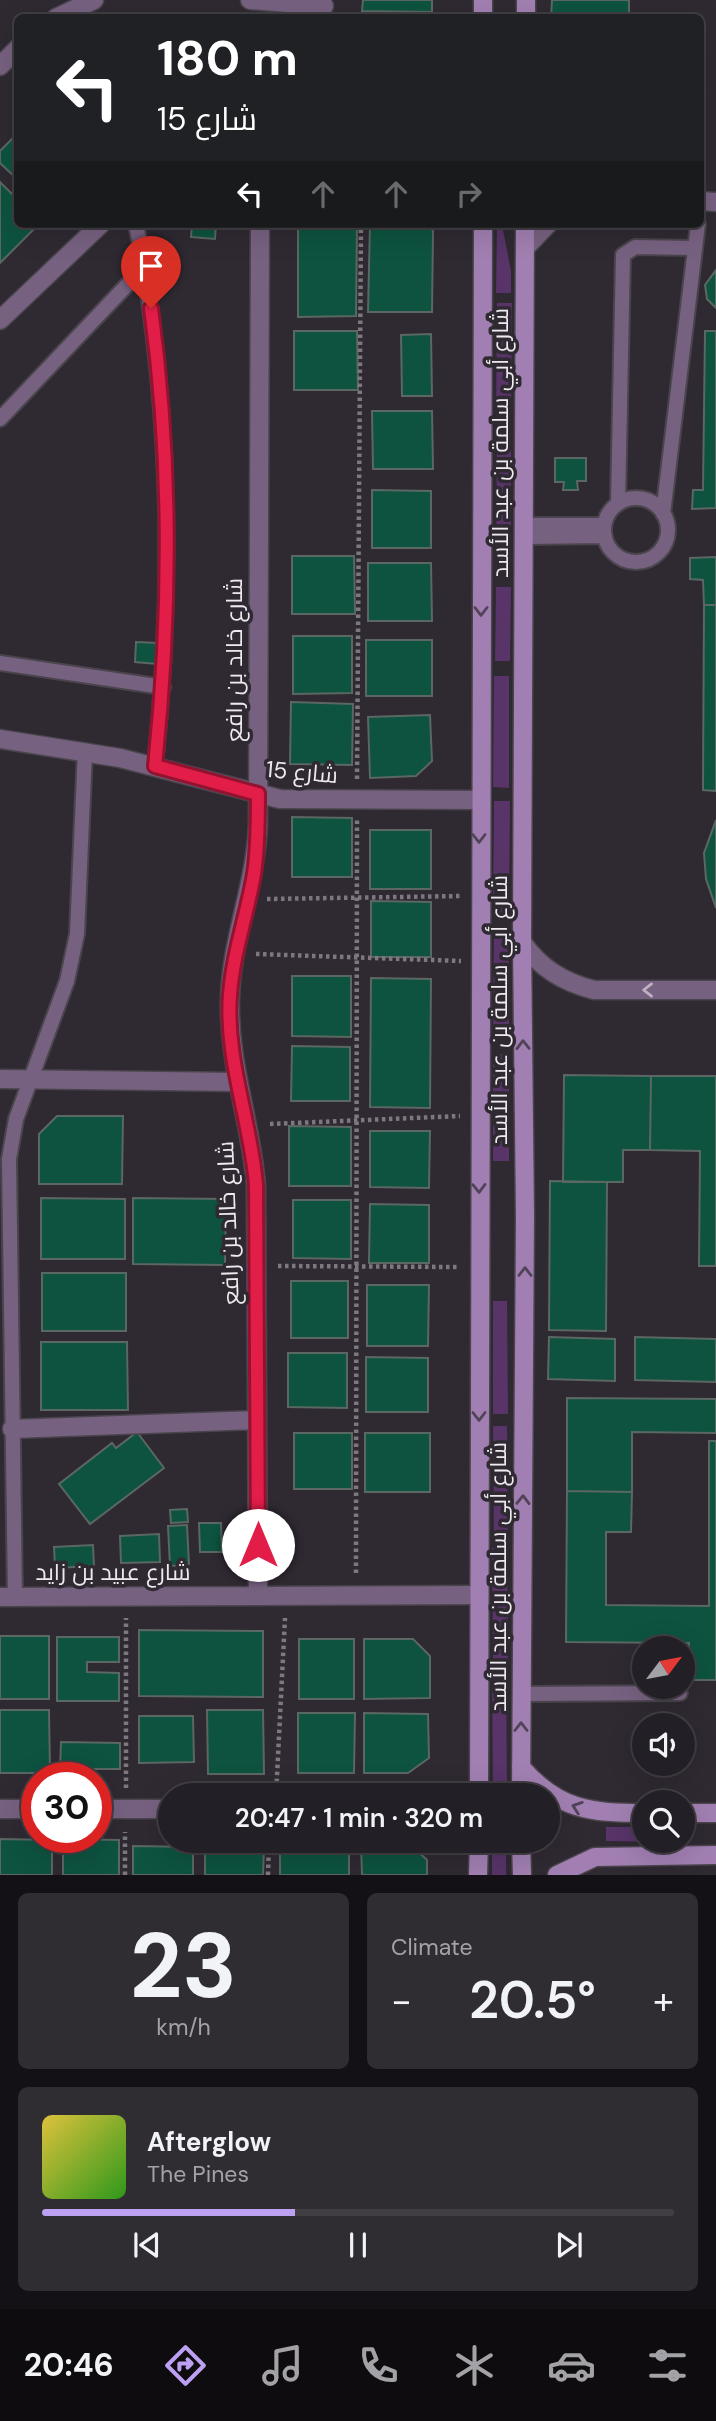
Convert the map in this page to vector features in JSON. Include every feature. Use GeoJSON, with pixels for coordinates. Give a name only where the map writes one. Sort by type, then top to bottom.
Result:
{"type":"FeatureCollection","features":[{"type":"Feature","properties":{"kind":"street"},"geometry":{"type":"LineString","coordinates":[[64,14],[94,0]]}},
{"type":"Feature","properties":{"kind":"street"},"geometry":{"type":"LineString","coordinates":[[250,0],[324,6]]}},
{"type":"Feature","properties":{"kind":"street"},"geometry":{"type":"LineString","coordinates":[[0,66],[14,52]]}},
{"type":"Feature","properties":{"kind":"street"},"geometry":{"type":"LineString","coordinates":[[0,320],[98,228]]}},
{"type":"Feature","properties":{"kind":"street","name":"شارع خالد بن رافع"},"geometry":{"type":"LineString","coordinates":[[258,1596],[256,1185],[248,1125],[230,1040],[230,1007],[235,954],[249,899],[257,849],[260,228]]}},
{"type":"Feature","properties":{"kind":"street","name":"شارع أبي سلمة بن عبد الأسد"},"geometry":{"type":"LineString","coordinates":[[479,1783],[482,228]]}},
{"type":"Feature","properties":{"kind":"street","name":"شارع أبي سلمة بن عبد الأسد"},"geometry":{"type":"LineString","coordinates":[[521,1783],[525,1217],[522,942],[525,228]]}},
{"type":"Feature","properties":{"kind":"street"},"geometry":{"type":"LineString","coordinates":[[525,248],[544,228]]}},
{"type":"Feature","properties":{"kind":"street","name":"شارع 15"},"geometry":{"type":"LineString","coordinates":[[0,739],[86,751],[155,766],[258,794],[301,801],[480,800]]}},
{"type":"Feature","properties":{"kind":"street"},"geometry":{"type":"LineString","coordinates":[[522,942],[543,967],[575,985],[594,989],[716,990]]}},
{"type":"Feature","properties":{"kind":"street"},"geometry":{"type":"LineString","coordinates":[[0,1079],[237,1082]]}},
{"type":"Feature","properties":{"kind":"street"},"geometry":{"type":"LineString","coordinates":[[12,1429],[257,1420]]}},
{"type":"Feature","properties":{"kind":"street","name":"شارع عبيد بن زايد"},"geometry":{"type":"LineString","coordinates":[[7,1597],[479,1595]]}},
{"type":"Feature","properties":{"kind":"street"},"geometry":{"type":"LineString","coordinates":[[521,1767],[547,1792],[579,1808],[597,1812],[632,1813]]}},
{"type":"Feature","properties":{"kind":"street"},"geometry":{"type":"LineString","coordinates":[[0,1808],[21,1809]]}},
{"type":"Feature","properties":{"kind":"street"},"geometry":{"type":"LineString","coordinates":[[112,1809],[158,1809]]}},
{"type":"Feature","properties":{"kind":"street"},"geometry":{"type":"LineString","coordinates":[[695,1813],[716,1814]]}},
{"type":"Feature","properties":{"kind":"street"},"geometry":{"type":"LineString","coordinates":[[478,1853],[478,1875]]}},
{"type":"Feature","properties":{"kind":"street"},"geometry":{"type":"LineString","coordinates":[[521,1853],[522,1875]]}},
{"type":"Feature","properties":{"kind":"street"},"geometry":{"type":"LineString","coordinates":[[557,1875],[595,1857],[716,1855]]}},
{"type":"Feature","properties":{"kind":"lane"},"geometry":{"type":"LineString","coordinates":[[137,228],[165,434],[168,579],[163,687],[155,766]]}},
{"type":"Feature","properties":{"kind":"lane"},"geometry":{"type":"LineString","coordinates":[[663,513],[656,505],[638,498],[618,503],[607,516],[604,530],[608,546],[625,560],[648,560],[657,554],[667,535],[663,513],[698,228]]}},
{"type":"Feature","properties":{"kind":"lane"},"geometry":{"type":"LineString","coordinates":[[618,503],[623,254],[635,247],[695,248]]}},
{"type":"Feature","properties":{"kind":"lane"},"geometry":{"type":"LineString","coordinates":[[0,419],[144,267]]}},
{"type":"Feature","properties":{"kind":"lane"},"geometry":{"type":"LineString","coordinates":[[525,531],[604,530]]}},
{"type":"Feature","properties":{"kind":"lane"},"geometry":{"type":"LineString","coordinates":[[0,663],[163,687]]}},
{"type":"Feature","properties":{"kind":"lane"},"geometry":{"type":"LineString","coordinates":[[7,1597],[12,1429],[9,1159],[16,1119],[67,981],[77,934],[86,751]]}},
{"type":"Feature","properties":{"kind":"lane"},"geometry":{"type":"LineString","coordinates":[[521,1694],[632,1693]]}},
{"type":"Feature","properties":{"kind":"path"},"geometry":{"type":"LineString","coordinates":[[355,1595],[361,228]]}},
{"type":"Feature","properties":{"kind":"path"},"geometry":{"type":"LineString","coordinates":[[249,899],[479,896]]}},
{"type":"Feature","properties":{"kind":"path"},"geometry":{"type":"LineString","coordinates":[[235,954],[479,962]]}},
{"type":"Feature","properties":{"kind":"path"},"geometry":{"type":"LineString","coordinates":[[248,1125],[479,1115]]}},
{"type":"Feature","properties":{"kind":"path"},"geometry":{"type":"LineString","coordinates":[[256,1266],[479,1267]]}},
{"type":"Feature","properties":{"kind":"path"},"geometry":{"type":"LineString","coordinates":[[277,1783],[286,1595]]}},
{"type":"Feature","properties":{"kind":"path"},"geometry":{"type":"LineString","coordinates":[[125,1875],[127,1597]]}},
{"type":"Feature","properties":{"kind":"path"},"geometry":{"type":"LineString","coordinates":[[268,1875],[269,1853]]}},
{"type":"Feature","properties":{"kind":"shaded area"},"geometry":{"type":"Polygon","coordinates":[[[497,228],[503,228],[511,271],[511,293],[496,293],[497,228]]]}},
{"type":"Feature","properties":{"kind":"shaded area"},"geometry":{"type":"Polygon","coordinates":[[[497,303],[512,303],[511,418],[496,418],[497,303]]]}},
{"type":"Feature","properties":{"kind":"shaded area"},"geometry":{"type":"Polygon","coordinates":[[[497,426],[511,426],[511,564],[496,564],[497,426]]]}},
{"type":"Feature","properties":{"kind":"shaded area"},"geometry":{"type":"Polygon","coordinates":[[[496,587],[511,587],[510,661],[495,661],[496,587]]]}},
{"type":"Feature","properties":{"kind":"shaded area"},"geometry":{"type":"Polygon","coordinates":[[[494,676],[509,676],[509,788],[493,787],[494,676]]]}},
{"type":"Feature","properties":{"kind":"shaded area"},"geometry":{"type":"Polygon","coordinates":[[[494,801],[510,801],[509,914],[493,914],[494,801]]]}},
{"type":"Feature","properties":{"kind":"shaded area"},"geometry":{"type":"Polygon","coordinates":[[[494,926],[509,926],[509,1037],[493,1037],[494,926]]]}},
{"type":"Feature","properties":{"kind":"shaded area"},"geometry":{"type":"Polygon","coordinates":[[[493,1054],[509,1054],[509,1161],[493,1161],[493,1054]]]}},
{"type":"Feature","properties":{"kind":"shaded area"},"geometry":{"type":"Polygon","coordinates":[[[493,1301],[507,1301],[508,1414],[493,1414],[493,1301]]]}},
{"type":"Feature","properties":{"kind":"shaded area"},"geometry":{"type":"Polygon","coordinates":[[[493,1426],[507,1426],[508,1539],[494,1539],[493,1426]]]}},
{"type":"Feature","properties":{"kind":"shaded area"},"geometry":{"type":"Polygon","coordinates":[[[492,1548],[507,1548],[508,1660],[493,1660],[492,1548]]]}},
{"type":"Feature","properties":{"kind":"shaded area"},"geometry":{"type":"Polygon","coordinates":[[[492,1675],[506,1675],[507,1783],[493,1783],[492,1675]]]}},
{"type":"Feature","properties":{"kind":"shaded area"},"geometry":{"type":"Polygon","coordinates":[[[606,1827],[632,1827],[632,1841],[606,1841],[606,1827]]]}},
{"type":"Feature","properties":{"kind":"shaded area"},"geometry":{"type":"Polygon","coordinates":[[[492,1853],[506,1853],[506,1875],[492,1875],[492,1853]]]}},
{"type":"Feature","properties":{"kind":"building"},"geometry":{"type":"Polygon","coordinates":[[[363,0],[432,0],[432,12],[362,11],[363,0]]]}},
{"type":"Feature","properties":{"kind":"building"},"geometry":{"type":"Polygon","coordinates":[[[552,0],[629,0],[629,14],[551,14],[552,0]]]}},
{"type":"Feature","properties":{"kind":"building"},"geometry":{"type":"Polygon","coordinates":[[[14,137],[14,176],[0,163],[0,151],[14,137]]]}},
{"type":"Feature","properties":{"kind":"building"},"geometry":{"type":"Polygon","coordinates":[[[0,182],[14,196],[14,228],[35,228],[0,263],[0,182]]]}},
{"type":"Feature","properties":{"kind":"building"},"geometry":{"type":"Polygon","coordinates":[[[192,228],[216,228],[215,239],[191,237],[192,228]]]}},
{"type":"Feature","properties":{"kind":"building"},"geometry":{"type":"Polygon","coordinates":[[[298,228],[357,228],[356,316],[298,317],[298,228]]]}},
{"type":"Feature","properties":{"kind":"building"},"geometry":{"type":"Polygon","coordinates":[[[370,228],[431,228],[432,312],[368,312],[370,228]]]}},
{"type":"Feature","properties":{"kind":"building"},"geometry":{"type":"Polygon","coordinates":[[[716,270],[716,308],[707,299],[705,285],[716,270]]]}},
{"type":"Feature","properties":{"kind":"building"},"geometry":{"type":"Polygon","coordinates":[[[294,331],[357,331],[358,390],[294,390],[294,331]]]}},
{"type":"Feature","properties":{"kind":"building"},"geometry":{"type":"Polygon","coordinates":[[[705,331],[716,331],[716,508],[692,509],[693,490],[703,490],[705,331]]]}},
{"type":"Feature","properties":{"kind":"building"},"geometry":{"type":"Polygon","coordinates":[[[431,334],[432,396],[402,396],[401,335],[431,334]]]}},
{"type":"Feature","properties":{"kind":"building"},"geometry":{"type":"Polygon","coordinates":[[[372,411],[432,411],[433,469],[373,469],[372,411]]]}},
{"type":"Feature","properties":{"kind":"building"},"geometry":{"type":"Polygon","coordinates":[[[555,458],[586,458],[586,481],[577,481],[578,490],[563,490],[564,482],[555,482],[555,458]]]}},
{"type":"Feature","properties":{"kind":"building"},"geometry":{"type":"Polygon","coordinates":[[[372,490],[431,491],[431,548],[372,548],[372,490]]]}},
{"type":"Feature","properties":{"kind":"building"},"geometry":{"type":"Polygon","coordinates":[[[292,556],[354,556],[355,614],[292,614],[292,556]]]}},
{"type":"Feature","properties":{"kind":"building"},"geometry":{"type":"Polygon","coordinates":[[[716,557],[716,605],[704,605],[703,580],[690,579],[690,558],[716,557]]]}},
{"type":"Feature","properties":{"kind":"building"},"geometry":{"type":"Polygon","coordinates":[[[368,563],[431,563],[432,621],[368,621],[368,563]]]}},
{"type":"Feature","properties":{"kind":"building"},"geometry":{"type":"Polygon","coordinates":[[[704,605],[716,605],[716,791],[703,790],[704,605]]]}},
{"type":"Feature","properties":{"kind":"building"},"geometry":{"type":"Polygon","coordinates":[[[293,636],[352,636],[352,693],[293,694],[293,636]]]}},
{"type":"Feature","properties":{"kind":"building"},"geometry":{"type":"Polygon","coordinates":[[[366,640],[432,640],[432,696],[366,696],[366,640]]]}},
{"type":"Feature","properties":{"kind":"building"},"geometry":{"type":"Polygon","coordinates":[[[136,642],[158,643],[157,664],[135,662],[136,642]]]}},
{"type":"Feature","properties":{"kind":"building"},"geometry":{"type":"Polygon","coordinates":[[[291,702],[353,704],[352,765],[290,764],[291,702]]]}},
{"type":"Feature","properties":{"kind":"building"},"geometry":{"type":"Polygon","coordinates":[[[430,715],[432,761],[416,776],[370,778],[368,717],[430,715]]]}},
{"type":"Feature","properties":{"kind":"building"},"geometry":{"type":"Polygon","coordinates":[[[292,817],[352,818],[352,877],[292,877],[292,817]]]}},
{"type":"Feature","properties":{"kind":"building"},"geometry":{"type":"Polygon","coordinates":[[[716,820],[716,908],[706,879],[704,853],[716,820]]]}},
{"type":"Feature","properties":{"kind":"building"},"geometry":{"type":"Polygon","coordinates":[[[370,830],[431,830],[431,889],[370,889],[370,830]]]}},
{"type":"Feature","properties":{"kind":"building"},"geometry":{"type":"Polygon","coordinates":[[[371,901],[431,902],[431,957],[371,957],[371,901]]]}},
{"type":"Feature","properties":{"kind":"building"},"geometry":{"type":"Polygon","coordinates":[[[292,976],[351,976],[351,1037],[292,1036],[292,976]]]}},
{"type":"Feature","properties":{"kind":"building"},"geometry":{"type":"Polygon","coordinates":[[[371,978],[431,979],[430,1108],[370,1107],[371,978]]]}},
{"type":"Feature","properties":{"kind":"building"},"geometry":{"type":"Polygon","coordinates":[[[292,1046],[350,1047],[350,1101],[291,1101],[292,1046]]]}},
{"type":"Feature","properties":{"kind":"building"},"geometry":{"type":"Polygon","coordinates":[[[564,1075],[651,1076],[650,1150],[623,1150],[623,1182],[563,1182],[564,1075]]]}},
{"type":"Feature","properties":{"kind":"building"},"geometry":{"type":"Polygon","coordinates":[[[651,1076],[716,1076],[716,1266],[699,1266],[700,1151],[650,1150],[651,1076]]]}},
{"type":"Feature","properties":{"kind":"building"},"geometry":{"type":"Polygon","coordinates":[[[57,1116],[123,1116],[122,1184],[39,1184],[39,1134],[57,1116]]]}},
{"type":"Feature","properties":{"kind":"building"},"geometry":{"type":"Polygon","coordinates":[[[289,1126],[351,1127],[351,1186],[289,1186],[289,1126]]]}},
{"type":"Feature","properties":{"kind":"building"},"geometry":{"type":"Polygon","coordinates":[[[370,1131],[430,1131],[429,1188],[370,1187],[370,1131]]]}},
{"type":"Feature","properties":{"kind":"building"},"geometry":{"type":"Polygon","coordinates":[[[550,1181],[607,1182],[606,1331],[549,1330],[550,1181]]]}},
{"type":"Feature","properties":{"kind":"building"},"geometry":{"type":"Polygon","coordinates":[[[41,1198],[125,1199],[125,1259],[41,1259],[41,1198]]]}},
{"type":"Feature","properties":{"kind":"building"},"geometry":{"type":"Polygon","coordinates":[[[133,1198],[226,1199],[225,1265],[133,1264],[133,1198]]]}},
{"type":"Feature","properties":{"kind":"building"},"geometry":{"type":"Polygon","coordinates":[[[293,1200],[351,1200],[351,1259],[293,1258],[293,1200]]]}},
{"type":"Feature","properties":{"kind":"building"},"geometry":{"type":"Polygon","coordinates":[[[370,1204],[429,1205],[429,1263],[369,1263],[370,1204]]]}},
{"type":"Feature","properties":{"kind":"building"},"geometry":{"type":"Polygon","coordinates":[[[42,1273],[126,1273],[126,1331],[42,1331],[42,1273]]]}},
{"type":"Feature","properties":{"kind":"building"},"geometry":{"type":"Polygon","coordinates":[[[291,1281],[348,1281],[348,1338],[291,1338],[291,1281]]]}},
{"type":"Feature","properties":{"kind":"building"},"geometry":{"type":"Polygon","coordinates":[[[367,1285],[429,1285],[428,1346],[367,1346],[367,1285]]]}},
{"type":"Feature","properties":{"kind":"building"},"geometry":{"type":"Polygon","coordinates":[[[549,1337],[615,1339],[615,1381],[548,1379],[549,1337]]]}},
{"type":"Feature","properties":{"kind":"building"},"geometry":{"type":"Polygon","coordinates":[[[635,1337],[716,1339],[716,1382],[635,1380],[635,1337]]]}},
{"type":"Feature","properties":{"kind":"building"},"geometry":{"type":"Polygon","coordinates":[[[41,1342],[127,1342],[128,1410],[41,1410],[41,1342]]]}},
{"type":"Feature","properties":{"kind":"building"},"geometry":{"type":"Polygon","coordinates":[[[288,1353],[347,1353],[347,1408],[288,1407],[288,1353]]]}},
{"type":"Feature","properties":{"kind":"building"},"geometry":{"type":"Polygon","coordinates":[[[366,1357],[428,1358],[428,1412],[366,1412],[366,1357]]]}},
{"type":"Feature","properties":{"kind":"building"},"geometry":{"type":"Polygon","coordinates":[[[567,1398],[716,1399],[716,1433],[632,1432],[632,1492],[567,1491],[567,1398]]]}},
{"type":"Feature","properties":{"kind":"building"},"geometry":{"type":"Polygon","coordinates":[[[137,1432],[164,1468],[90,1524],[59,1484],[112,1443],[116,1448],[137,1432]]]}},
{"type":"Feature","properties":{"kind":"building"},"geometry":{"type":"Polygon","coordinates":[[[294,1433],[352,1433],[352,1489],[294,1489],[294,1433]]]}},
{"type":"Feature","properties":{"kind":"building"},"geometry":{"type":"Polygon","coordinates":[[[365,1433],[430,1433],[430,1492],[365,1492],[365,1433]]]}},
{"type":"Feature","properties":{"kind":"building"},"geometry":{"type":"Polygon","coordinates":[[[709,1441],[716,1441],[716,1680],[695,1680],[695,1636],[632,1636],[632,1643],[566,1642],[567,1491],[632,1492],[631,1532],[606,1532],[606,1605],[709,1606],[709,1441]]]}},
{"type":"Feature","properties":{"kind":"building"},"geometry":{"type":"Polygon","coordinates":[[[187,1509],[188,1522],[171,1523],[170,1510],[187,1509]]]}},
{"type":"Feature","properties":{"kind":"building"},"geometry":{"type":"Polygon","coordinates":[[[199,1523],[221,1523],[222,1552],[200,1552],[199,1523]]]}},
{"type":"Feature","properties":{"kind":"building"},"geometry":{"type":"Polygon","coordinates":[[[187,1525],[189,1565],[170,1566],[168,1526],[187,1525]]]}},
{"type":"Feature","properties":{"kind":"building"},"geometry":{"type":"Polygon","coordinates":[[[159,1534],[160,1562],[121,1563],[120,1536],[159,1534]]]}},
{"type":"Feature","properties":{"kind":"building"},"geometry":{"type":"Polygon","coordinates":[[[93,1545],[94,1566],[55,1568],[54,1547],[93,1545]]]}},
{"type":"Feature","properties":{"kind":"building"},"geometry":{"type":"Polygon","coordinates":[[[139,1630],[263,1631],[263,1697],[139,1696],[139,1630]]]}},
{"type":"Feature","properties":{"kind":"building"},"geometry":{"type":"Polygon","coordinates":[[[0,1636],[49,1636],[49,1699],[0,1699],[0,1636]]]}},
{"type":"Feature","properties":{"kind":"building"},"geometry":{"type":"Polygon","coordinates":[[[57,1637],[119,1637],[119,1662],[87,1662],[87,1672],[119,1673],[119,1701],[57,1701],[57,1637]]]}},
{"type":"Feature","properties":{"kind":"building"},"geometry":{"type":"Polygon","coordinates":[[[299,1639],[354,1639],[354,1699],[299,1699],[299,1639]]]}},
{"type":"Feature","properties":{"kind":"building"},"geometry":{"type":"Polygon","coordinates":[[[364,1639],[413,1639],[430,1656],[430,1698],[364,1699],[364,1639]]]}},
{"type":"Feature","properties":{"kind":"building"},"geometry":{"type":"Polygon","coordinates":[[[0,1710],[49,1710],[50,1762],[21,1762],[21,1773],[0,1773],[0,1710]]]}},
{"type":"Feature","properties":{"kind":"building"},"geometry":{"type":"Polygon","coordinates":[[[207,1710],[263,1710],[264,1774],[208,1774],[207,1710]]]}},
{"type":"Feature","properties":{"kind":"building"},"geometry":{"type":"Polygon","coordinates":[[[298,1713],[355,1713],[354,1773],[298,1773],[298,1713]]]}},
{"type":"Feature","properties":{"kind":"building"},"geometry":{"type":"Polygon","coordinates":[[[364,1713],[428,1714],[429,1758],[408,1773],[364,1773],[364,1713]]]}},
{"type":"Feature","properties":{"kind":"building"},"geometry":{"type":"Polygon","coordinates":[[[139,1716],[193,1716],[194,1762],[139,1763],[139,1716]]]}},
{"type":"Feature","properties":{"kind":"building"},"geometry":{"type":"Polygon","coordinates":[[[61,1742],[120,1743],[120,1769],[112,1769],[112,1762],[60,1762],[61,1742]]]}},
{"type":"Feature","properties":{"kind":"building"},"geometry":{"type":"Polygon","coordinates":[[[0,1839],[21,1839],[21,1853],[52,1853],[52,1875],[0,1875],[0,1839]]]}},
{"type":"Feature","properties":{"kind":"building"},"geometry":{"type":"Polygon","coordinates":[[[112,1840],[119,1840],[119,1875],[63,1875],[63,1853],[112,1853],[112,1840]]]}},
{"type":"Feature","properties":{"kind":"building"},"geometry":{"type":"Polygon","coordinates":[[[133,1846],[158,1846],[158,1853],[193,1853],[193,1875],[133,1875],[133,1846]]]}},
{"type":"Feature","properties":{"kind":"building"},"geometry":{"type":"Polygon","coordinates":[[[205,1853],[264,1853],[263,1875],[205,1875],[205,1853]]]}},
{"type":"Feature","properties":{"kind":"building"},"geometry":{"type":"Polygon","coordinates":[[[280,1853],[349,1853],[349,1875],[280,1875],[280,1853]]]}},
{"type":"Feature","properties":{"kind":"building"},"geometry":{"type":"Polygon","coordinates":[[[361,1853],[420,1853],[427,1860],[427,1875],[362,1875],[361,1853]]]}},
{"type":"Feature","properties":{"kind":"route"},"geometry":{"type":"LineString","coordinates":[[151,308],[165,434],[168,519],[168,603],[155,766],[258,794],[257,849],[249,899],[235,954],[230,997],[230,1040],[248,1125],[256,1185],[258,1545]]}}]}
